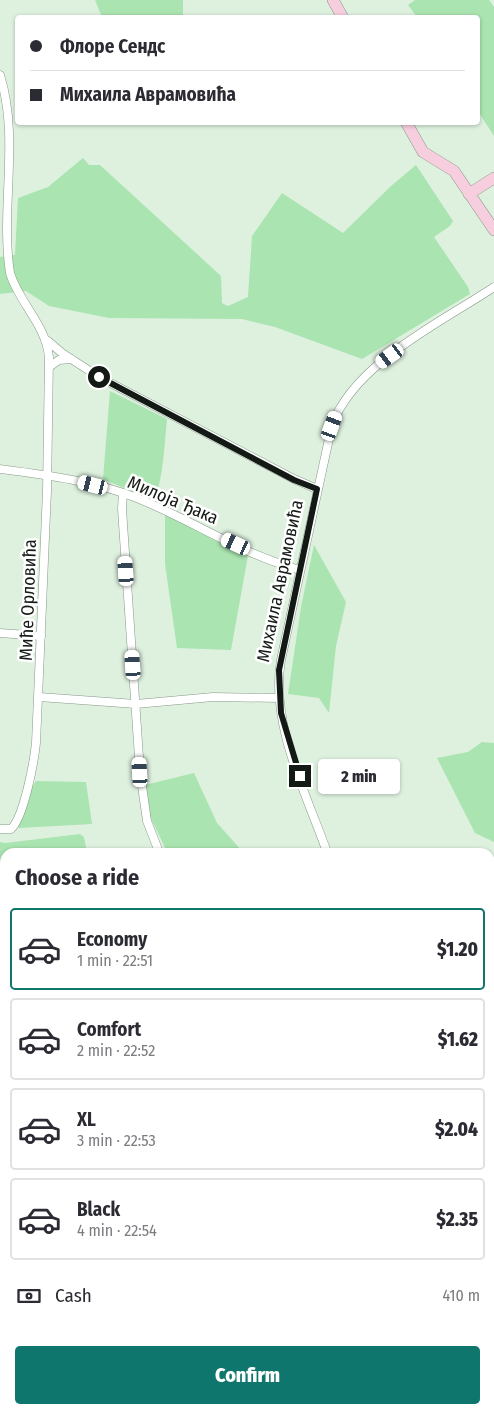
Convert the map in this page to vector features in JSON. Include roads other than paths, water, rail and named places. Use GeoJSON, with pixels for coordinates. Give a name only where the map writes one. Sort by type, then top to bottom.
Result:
{"type":"FeatureCollection","features":[{"type":"Feature","properties":{"kind":"street"},"geometry":{"type":"LineString","coordinates":[[333,0],[341,15]]}},
{"type":"Feature","properties":{"kind":"street"},"geometry":{"type":"LineString","coordinates":[[0,75],[6,111],[2,174],[4,234],[10,272],[17,292],[48,341],[71,359],[122,389],[294,480],[317,489]]}},
{"type":"Feature","properties":{"kind":"street"},"geometry":{"type":"LineString","coordinates":[[408,125],[420,148],[433,159],[452,168],[494,230]]}},
{"type":"Feature","properties":{"kind":"street"},"geometry":{"type":"LineString","coordinates":[[469,194],[494,178]]}},
{"type":"Feature","properties":{"kind":"street","name":"Михаила Аврамовића"},"geometry":{"type":"LineString","coordinates":[[327,848],[287,737],[279,698],[281,660],[332,426],[337,412],[352,388],[373,368],[494,287]]}},
{"type":"Feature","properties":{"kind":"street","name":"Миће Орловића"},"geometry":{"type":"LineString","coordinates":[[0,829],[11,829],[18,820],[32,769],[38,697],[48,476],[48,341]]}},
{"type":"Feature","properties":{"kind":"street"},"geometry":{"type":"LineString","coordinates":[[49,367],[59,360],[71,359]]}},
{"type":"Feature","properties":{"kind":"street","name":"Милоја Ђака"},"geometry":{"type":"LineString","coordinates":[[0,469],[48,476],[124,493],[273,561],[300,570]]}},
{"type":"Feature","properties":{"kind":"street"},"geometry":{"type":"LineString","coordinates":[[124,493],[122,509],[145,814],[158,848]]}},
{"type":"Feature","properties":{"kind":"street"},"geometry":{"type":"LineString","coordinates":[[0,633],[41,636]]}},
{"type":"Feature","properties":{"kind":"street"},"geometry":{"type":"LineString","coordinates":[[38,697],[136,704],[230,696],[279,698]]}}]}
